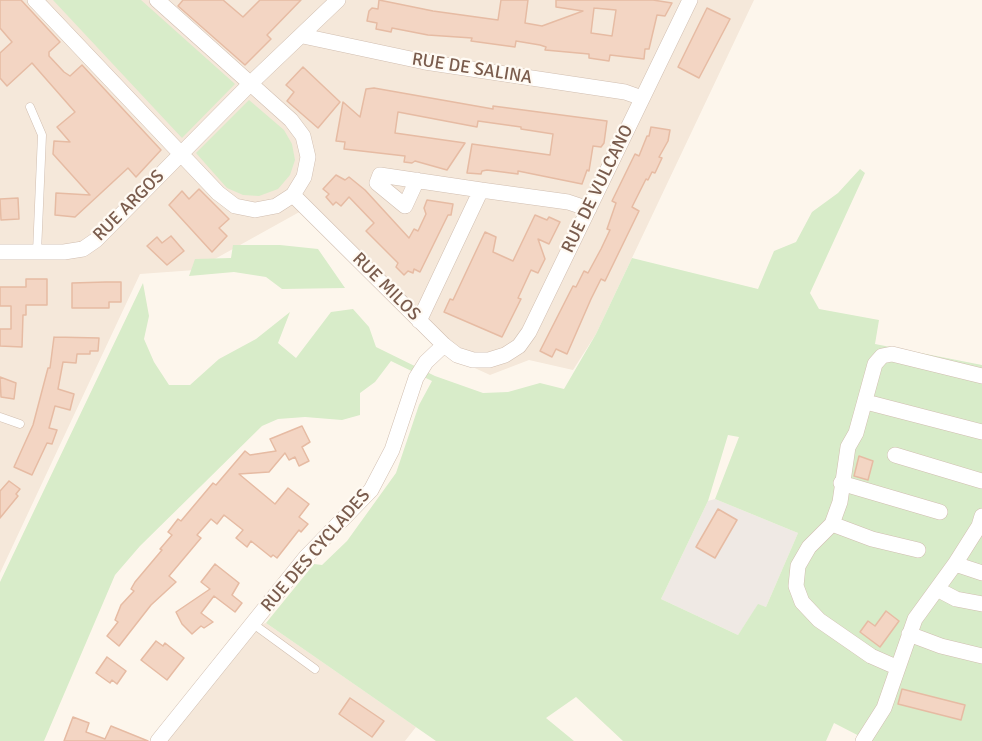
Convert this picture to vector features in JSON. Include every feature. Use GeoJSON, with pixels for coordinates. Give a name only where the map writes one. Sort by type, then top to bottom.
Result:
{"type":"FeatureCollection","features":[{"type":"Feature","properties":{"kind":"street"},"geometry":{"type":"LineString","coordinates":[[34,0],[218,194],[235,206],[255,210],[276,206],[293,195],[304,177],[307,162],[303,136],[291,120],[158,0]]}},
{"type":"Feature","properties":{"kind":"street"},"geometry":{"type":"LineString","coordinates":[[182,154],[338,0]]}},
{"type":"Feature","properties":{"kind":"street","name":"RUE DE VULCANO"},"geometry":{"type":"LineString","coordinates":[[489,360],[505,355],[519,346],[529,332],[690,0]]}},
{"type":"Feature","properties":{"kind":"street","name":"RUE DE SALINA"},"geometry":{"type":"LineString","coordinates":[[303,36],[425,62],[625,92],[642,98]]}},
{"type":"Feature","properties":{"kind":"street","name":"RUE ARGOS"},"geometry":{"type":"LineString","coordinates":[[0,252],[83,249],[96,240],[182,154]]}},
{"type":"Feature","properties":{"kind":"street"},"geometry":{"type":"LineString","coordinates":[[417,180],[568,202],[589,209]]}},
{"type":"Feature","properties":{"kind":"street"},"geometry":{"type":"LineString","coordinates":[[419,321],[481,189]]}},
{"type":"Feature","properties":{"kind":"street","name":"RUE MILOS"},"geometry":{"type":"LineString","coordinates":[[293,195],[444,345],[457,355],[473,360],[489,360]]}},
{"type":"Feature","properties":{"kind":"street","name":"RUE DES CYCLADES"},"geometry":{"type":"LineString","coordinates":[[158,741],[306,557],[371,490],[392,450],[416,378],[426,362],[444,345]]}},
{"type":"Feature","properties":{"kind":"street"},"geometry":{"type":"LineString","coordinates":[[896,667],[862,650],[819,620],[802,602],[796,586],[798,566],[809,547],[832,524],[840,502],[848,447],[856,433],[875,364],[882,356],[892,354],[982,376]]}},
{"type":"Feature","properties":{"kind":"street"},"geometry":{"type":"LineString","coordinates":[[866,402],[982,432]]}},
{"type":"Feature","properties":{"kind":"street"},"geometry":{"type":"LineString","coordinates":[[895,455],[982,481]]}},
{"type":"Feature","properties":{"kind":"street"},"geometry":{"type":"LineString","coordinates":[[841,483],[940,512]]}},
{"type":"Feature","properties":{"kind":"street"},"geometry":{"type":"LineString","coordinates":[[863,741],[884,708],[896,667],[915,619],[955,564],[982,516]]}},
{"type":"Feature","properties":{"kind":"street"},"geometry":{"type":"LineString","coordinates":[[832,524],[872,539],[918,550]]}},
{"type":"Feature","properties":{"kind":"street"},"geometry":{"type":"LineString","coordinates":[[955,564],[982,573]]}},
{"type":"Feature","properties":{"kind":"street"},"geometry":{"type":"LineString","coordinates":[[937,589],[956,598],[982,604]]}},
{"type":"Feature","properties":{"kind":"street"},"geometry":{"type":"LineString","coordinates":[[909,634],[941,646],[982,656]]}},
{"type":"Feature","properties":{"kind":"lane"},"geometry":{"type":"LineString","coordinates":[[30,107],[42,135],[37,252]]}},
{"type":"Feature","properties":{"kind":"lane"},"geometry":{"type":"LineString","coordinates":[[0,417],[20,424]]}},
{"type":"Feature","properties":{"kind":"lane"},"geometry":{"type":"LineString","coordinates":[[252,623],[315,669]]}},
{"type":"Feature","properties":{"kind":"shaded area"},"geometry":{"type":"Polygon","coordinates":[[[0,0],[754,0],[596,334],[573,370],[529,360],[490,375],[455,359],[303,210],[195,270],[140,274],[0,573],[0,0]]]}},
{"type":"Feature","properties":{"kind":"shaded area"},"geometry":{"type":"Polygon","coordinates":[[[715,499],[798,533],[766,607],[758,605],[738,635],[661,599],[708,501],[715,499]]]}},
{"type":"Feature","properties":{"kind":"shaded area"},"geometry":{"type":"Polygon","coordinates":[[[266,623],[416,727],[405,741],[151,741],[235,632],[266,623]]]}},
{"type":"Feature","properties":{"kind":"green space"},"geometry":{"type":"Polygon","coordinates":[[[53,0],[141,0],[235,84],[182,138],[53,0]]]}},
{"type":"Feature","properties":{"kind":"green space"},"geometry":{"type":"Polygon","coordinates":[[[249,100],[284,130],[292,144],[295,160],[290,175],[278,189],[259,196],[243,195],[227,188],[196,153],[249,100]]]}},
{"type":"Feature","properties":{"kind":"green space"},"geometry":{"type":"Polygon","coordinates":[[[860,169],[865,173],[810,293],[819,309],[879,320],[875,344],[982,365],[982,741],[869,741],[834,723],[826,741],[623,741],[576,697],[546,718],[574,741],[436,741],[266,623],[314,564],[322,565],[347,541],[396,473],[419,405],[432,381],[391,361],[375,382],[360,393],[360,415],[342,420],[305,417],[278,419],[262,426],[140,546],[115,575],[44,741],[0,741],[0,582],[143,283],[149,316],[144,339],[154,362],[169,385],[190,385],[219,359],[256,339],[290,312],[278,343],[296,358],[331,312],[353,309],[369,327],[376,347],[435,376],[483,393],[508,392],[540,383],[564,389],[596,334],[632,258],[758,289],[774,251],[796,242],[812,212],[838,193],[860,169]],[[728,435],[708,501],[661,599],[738,635],[758,604],[766,607],[798,533],[715,499],[739,437],[728,435]]]}},
{"type":"Feature","properties":{"kind":"green space"},"geometry":{"type":"Polygon","coordinates":[[[233,245],[280,245],[318,249],[345,288],[282,289],[266,277],[234,272],[189,276],[195,259],[231,258],[233,245]]]}},
{"type":"Feature","properties":{"kind":"building"},"geometry":{"type":"Polygon","coordinates":[[[0,0],[21,0],[60,42],[49,52],[49,56],[70,76],[82,65],[161,150],[136,177],[128,168],[75,217],[55,215],[56,193],[90,195],[53,154],[54,141],[70,142],[57,127],[75,112],[32,63],[7,86],[0,78],[0,53],[12,42],[0,28],[0,0]]]}},
{"type":"Feature","properties":{"kind":"building"},"geometry":{"type":"Polygon","coordinates":[[[183,0],[223,0],[243,17],[260,0],[301,0],[267,35],[271,39],[245,65],[178,6],[183,0]]]}},
{"type":"Feature","properties":{"kind":"building"},"geometry":{"type":"Polygon","coordinates":[[[379,0],[433,11],[498,20],[501,0],[528,0],[525,23],[542,26],[583,11],[556,7],[556,0],[653,0],[672,3],[665,16],[657,15],[649,49],[645,49],[644,59],[610,55],[609,61],[589,58],[589,54],[545,50],[546,47],[540,45],[516,41],[515,47],[471,41],[472,38],[428,35],[392,28],[391,32],[376,29],[377,23],[367,21],[369,11],[372,8],[378,9],[379,0]],[[594,8],[591,33],[612,36],[616,10],[594,8]]]}},
{"type":"Feature","properties":{"kind":"building"},"geometry":{"type":"Polygon","coordinates":[[[707,8],[730,19],[699,78],[678,67],[707,8]]]}},
{"type":"Feature","properties":{"kind":"building"},"geometry":{"type":"Polygon","coordinates":[[[303,67],[340,102],[318,128],[287,101],[294,92],[286,85],[303,67]]]}},
{"type":"Feature","properties":{"kind":"building"},"geometry":{"type":"Polygon","coordinates":[[[374,88],[493,109],[493,106],[607,121],[604,143],[601,147],[593,146],[589,171],[587,170],[582,184],[518,171],[518,174],[487,170],[482,171],[481,174],[467,173],[472,144],[550,155],[553,134],[521,129],[521,127],[478,121],[477,127],[398,112],[395,133],[465,143],[447,170],[415,161],[404,162],[405,156],[344,149],[345,142],[336,141],[343,102],[360,117],[366,89],[374,88]]]}},
{"type":"Feature","properties":{"kind":"building"},"geometry":{"type":"Polygon","coordinates":[[[651,127],[670,130],[668,141],[659,157],[662,158],[655,173],[652,172],[648,180],[646,179],[632,207],[639,211],[605,281],[601,279],[567,354],[556,349],[552,357],[540,351],[573,286],[576,287],[584,271],[588,273],[601,249],[610,230],[607,229],[616,203],[612,201],[635,154],[639,156],[651,127]]]}},
{"type":"Feature","properties":{"kind":"building"},"geometry":{"type":"Polygon","coordinates":[[[336,175],[345,180],[349,177],[365,190],[409,238],[414,229],[418,231],[426,214],[424,208],[427,200],[453,204],[451,215],[448,215],[420,272],[414,269],[413,273],[408,271],[404,275],[396,267],[398,263],[366,231],[374,223],[349,197],[341,206],[336,202],[333,205],[326,197],[329,194],[323,189],[336,175]]]}},
{"type":"Feature","properties":{"kind":"building"},"geometry":{"type":"Polygon","coordinates":[[[199,189],[229,219],[219,228],[227,236],[212,252],[169,205],[182,191],[189,199],[199,189]]]}},
{"type":"Feature","properties":{"kind":"building"},"geometry":{"type":"Polygon","coordinates":[[[18,198],[19,219],[1,220],[0,199],[18,198]]]}},
{"type":"Feature","properties":{"kind":"building"},"geometry":{"type":"Polygon","coordinates":[[[535,215],[547,220],[549,217],[560,222],[549,244],[538,239],[545,259],[538,273],[531,270],[518,298],[521,299],[502,337],[444,312],[450,299],[453,300],[485,232],[496,237],[493,252],[513,261],[535,215]]]}},
{"type":"Feature","properties":{"kind":"building"},"geometry":{"type":"Polygon","coordinates":[[[171,236],[184,251],[167,265],[147,246],[157,237],[162,243],[171,236]]]}},
{"type":"Feature","properties":{"kind":"building"},"geometry":{"type":"Polygon","coordinates":[[[26,279],[47,279],[47,305],[26,305],[26,315],[23,315],[22,347],[0,346],[0,329],[11,329],[11,306],[0,306],[0,287],[26,287],[26,279]]]}},
{"type":"Feature","properties":{"kind":"building"},"geometry":{"type":"Polygon","coordinates":[[[121,282],[121,302],[109,302],[109,308],[72,308],[72,283],[121,282]]]}},
{"type":"Feature","properties":{"kind":"building"},"geometry":{"type":"Polygon","coordinates":[[[54,337],[99,338],[98,351],[90,351],[90,354],[77,354],[76,363],[63,362],[58,389],[74,394],[70,410],[55,406],[49,428],[57,430],[52,444],[47,443],[32,475],[14,467],[33,425],[48,368],[50,368],[54,337]]]}},
{"type":"Feature","properties":{"kind":"building"},"geometry":{"type":"Polygon","coordinates":[[[0,377],[16,383],[14,399],[1,397],[0,377]]]}},
{"type":"Feature","properties":{"kind":"building"},"geometry":{"type":"Polygon","coordinates":[[[302,426],[310,442],[302,447],[309,461],[299,466],[295,457],[289,460],[285,453],[269,472],[239,474],[275,504],[288,488],[309,504],[299,517],[308,524],[301,532],[299,530],[277,558],[273,555],[271,557],[251,541],[247,547],[236,538],[243,530],[224,515],[217,524],[211,519],[197,535],[201,538],[169,576],[176,582],[151,605],[119,646],[107,636],[118,622],[115,620],[121,605],[134,591],[131,589],[135,582],[172,535],[168,532],[178,519],[181,521],[213,483],[216,485],[245,451],[250,455],[276,451],[270,439],[302,426]]]}},
{"type":"Feature","properties":{"kind":"building"},"geometry":{"type":"Polygon","coordinates":[[[859,456],[873,461],[868,480],[854,476],[859,456]]]}},
{"type":"Feature","properties":{"kind":"building"},"geometry":{"type":"Polygon","coordinates":[[[9,481],[20,489],[16,494],[18,496],[0,518],[0,491],[9,481]]]}},
{"type":"Feature","properties":{"kind":"building"},"geometry":{"type":"Polygon","coordinates":[[[718,509],[737,520],[715,558],[696,547],[718,509]]]}},
{"type":"Feature","properties":{"kind":"building"},"geometry":{"type":"Polygon","coordinates":[[[215,564],[239,583],[232,595],[242,603],[235,612],[214,596],[201,613],[213,622],[204,628],[201,626],[192,634],[182,624],[176,612],[210,589],[201,582],[215,564]]]}},
{"type":"Feature","properties":{"kind":"building"},"geometry":{"type":"Polygon","coordinates":[[[886,611],[899,621],[880,647],[860,632],[868,621],[875,626],[886,611]]]}},
{"type":"Feature","properties":{"kind":"building"},"geometry":{"type":"Polygon","coordinates":[[[156,641],[163,646],[165,643],[184,658],[167,680],[141,660],[156,641]]]}},
{"type":"Feature","properties":{"kind":"building"},"geometry":{"type":"Polygon","coordinates":[[[107,657],[126,671],[117,684],[112,680],[110,683],[96,673],[107,657]]]}},
{"type":"Feature","properties":{"kind":"building"},"geometry":{"type":"Polygon","coordinates":[[[902,689],[965,705],[961,720],[898,704],[902,689]]]}},
{"type":"Feature","properties":{"kind":"building"},"geometry":{"type":"Polygon","coordinates":[[[350,698],[384,721],[372,737],[339,714],[350,698]]]}},
{"type":"Feature","properties":{"kind":"building"},"geometry":{"type":"Polygon","coordinates":[[[73,717],[89,723],[86,732],[105,739],[111,726],[148,741],[64,741],[73,717]]]}}]}
